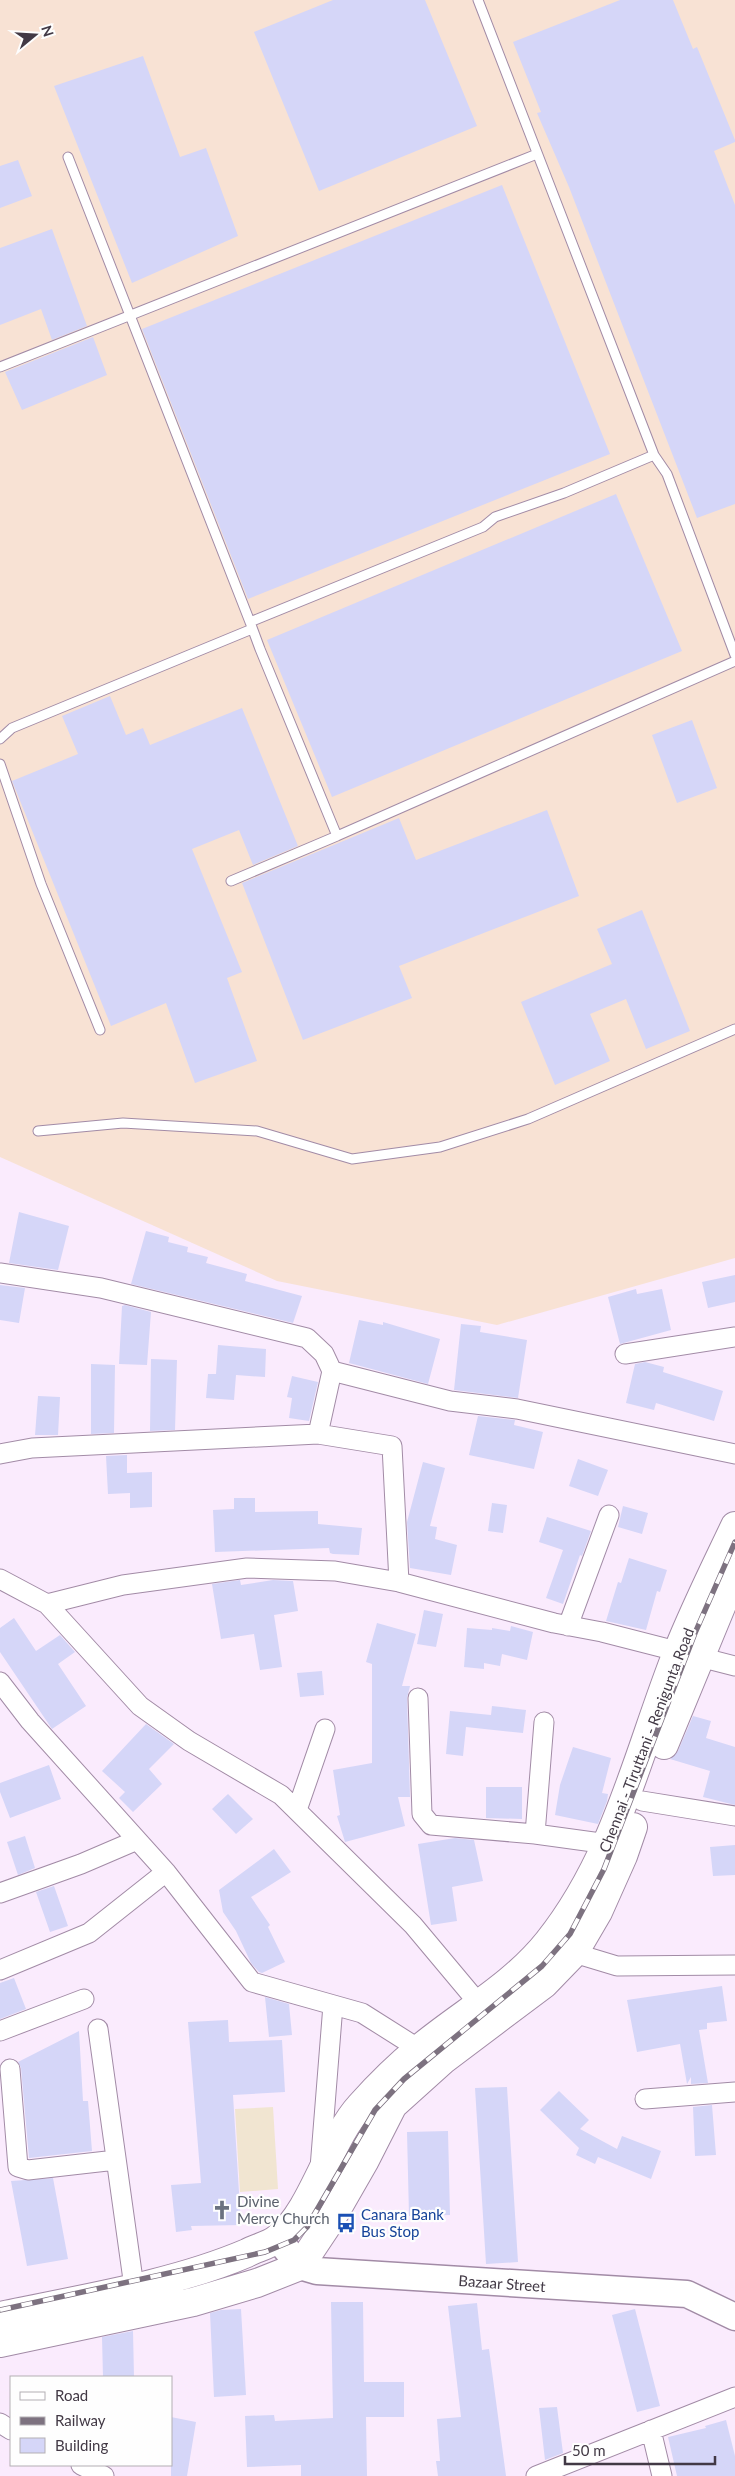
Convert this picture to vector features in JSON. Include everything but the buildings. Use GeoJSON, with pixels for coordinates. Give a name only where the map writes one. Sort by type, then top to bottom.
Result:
{"type":"FeatureCollection","features":[{"type":"Feature","properties":{"kind":"highway","name":"Chennai - Tiruttani - Renigunta Road"},"geometry":{"type":"LineString","coordinates":[[300,2266],[343,2198],[393,2105],[442,2060],[544,1984],[574,1952],[598,1912],[623,1856],[689,1655],[735,1526]]}},
{"type":"Feature","properties":{"kind":"highway","name":"Chennai - Tiruttani - Renigunta Road"},"geometry":{"type":"LineString","coordinates":[[0,2316],[134,2287],[224,2263],[278,2239],[299,2213],[319,2173],[358,2108],[419,2049],[527,1966],[549,1941],[579,1899],[608,1844],[689,1655],[735,1573]]}},
{"type":"Feature","properties":{"kind":"highway"},"geometry":{"type":"LineString","coordinates":[[0,2343],[192,2302],[257,2283],[300,2266]]}},
{"type":"Feature","properties":{"kind":"street"},"geometry":{"type":"LineString","coordinates":[[0,1273],[101,1288],[307,1338],[324,1354],[332,1371],[318,1434]]}},
{"type":"Feature","properties":{"kind":"street"},"geometry":{"type":"LineString","coordinates":[[625,1354],[735,1337]]}},
{"type":"Feature","properties":{"kind":"street"},"geometry":{"type":"LineString","coordinates":[[332,1371],[450,1401],[554,1416],[735,1454]]}},
{"type":"Feature","properties":{"kind":"street"},"geometry":{"type":"LineString","coordinates":[[0,1454],[32,1448],[318,1434],[392,1446],[399,1582]]}},
{"type":"Feature","properties":{"kind":"street"},"geometry":{"type":"LineString","coordinates":[[568,1626],[609,1515]]}},
{"type":"Feature","properties":{"kind":"street"},"geometry":{"type":"LineString","coordinates":[[47,1604],[123,1585],[247,1568],[335,1571],[399,1582],[568,1626],[735,1666]]}},
{"type":"Feature","properties":{"kind":"street"},"geometry":{"type":"LineString","coordinates":[[0,1579],[47,1604],[140,1706],[188,1741],[281,1795],[413,1925],[480,2004]]}},
{"type":"Feature","properties":{"kind":"street"},"geometry":{"type":"LineString","coordinates":[[3,1693],[166,1872],[252,1982],[362,2012],[419,2049]]}},
{"type":"Feature","properties":{"kind":"street"},"geometry":{"type":"LineString","coordinates":[[418,1698],[422,1814],[431,1824],[535,1834],[608,1844]]}},
{"type":"Feature","properties":{"kind":"street"},"geometry":{"type":"LineString","coordinates":[[535,1834],[544,1722]]}},
{"type":"Feature","properties":{"kind":"street"},"geometry":{"type":"LineString","coordinates":[[297,1810],[325,1729]]}},
{"type":"Feature","properties":{"kind":"street"},"geometry":{"type":"LineString","coordinates":[[642,1801],[735,1816]]}},
{"type":"Feature","properties":{"kind":"street"},"geometry":{"type":"LineString","coordinates":[[0,1893],[81,1864],[137,1840]]}},
{"type":"Feature","properties":{"kind":"street"},"geometry":{"type":"LineString","coordinates":[[0,1970],[89,1933],[166,1872]]}},
{"type":"Feature","properties":{"kind":"street"},"geometry":{"type":"LineString","coordinates":[[574,1952],[617,1966],[735,1965]]}},
{"type":"Feature","properties":{"kind":"street"},"geometry":{"type":"LineString","coordinates":[[0,2031],[84,1999]]}},
{"type":"Feature","properties":{"kind":"street"},"geometry":{"type":"LineString","coordinates":[[319,2173],[334,2005]]}},
{"type":"Feature","properties":{"kind":"street"},"geometry":{"type":"LineString","coordinates":[[98,2029],[134,2287]]}},
{"type":"Feature","properties":{"kind":"street"},"geometry":{"type":"LineString","coordinates":[[10,2069],[18,2167],[28,2170],[116,2160]]}},
{"type":"Feature","properties":{"kind":"street"},"geometry":{"type":"LineString","coordinates":[[645,2099],[735,2092]]}},
{"type":"Feature","properties":{"kind":"street"},"geometry":{"type":"LineString","coordinates":[[278,2239],[300,2266]]}},
{"type":"Feature","properties":{"kind":"street","name":"Bazaar Street"},"geometry":{"type":"LineString","coordinates":[[300,2266],[316,2271],[687,2294],[735,2317]]}},
{"type":"Feature","properties":{"kind":"street"},"geometry":{"type":"LineString","coordinates":[[536,2476],[735,2397]]}},
{"type":"Feature","properties":{"kind":"street"},"geometry":{"type":"LineString","coordinates":[[652,2430],[662,2476]]}},
{"type":"Feature","properties":{"kind":"street"},"geometry":{"type":"LineString","coordinates":[[83,2466],[104,2476]]}},
{"type":"Feature","properties":{"kind":"lane"},"geometry":{"type":"LineString","coordinates":[[478,0],[654,455],[668,474],[735,655]]}},
{"type":"Feature","properties":{"kind":"lane"},"geometry":{"type":"LineString","coordinates":[[0,368],[537,154]]}},
{"type":"Feature","properties":{"kind":"lane"},"geometry":{"type":"LineString","coordinates":[[68,157],[251,626],[337,836]]}},
{"type":"Feature","properties":{"kind":"lane"},"geometry":{"type":"LineString","coordinates":[[0,739],[12,728],[483,527],[495,518],[564,493],[654,455]]}},
{"type":"Feature","properties":{"kind":"lane"},"geometry":{"type":"LineString","coordinates":[[230,882],[735,661]]}},
{"type":"Feature","properties":{"kind":"lane"},"geometry":{"type":"LineString","coordinates":[[0,764],[41,884],[100,1030]]}},
{"type":"Feature","properties":{"kind":"lane"},"geometry":{"type":"LineString","coordinates":[[38,1130],[123,1123],[257,1131],[352,1159],[440,1147],[528,1119],[735,1029]]}},
{"type":"Feature","properties":{"kind":"shaded area"},"geometry":{"type":"Polygon","coordinates":[[[0,0],[735,0],[735,1258],[497,1325],[277,1281],[0,1157],[0,0]]]}},
{"type":"Feature","properties":{"kind":"shaded area"},"geometry":{"type":"Polygon","coordinates":[[[273,2107],[278,2189],[240,2192],[235,2109],[273,2107]]]}},
{"type":"Feature","properties":{"kind":"railway"},"geometry":{"type":"LineString","coordinates":[[0,2310],[265,2252],[294,2240],[307,2227],[375,2110],[404,2079],[542,1966],[570,1934],[604,1869],[695,1633],[735,1542]]}},
{"type":"Feature","properties":{"kind":"place","name":"Divine Mercy Church"},"geometry":{"type":"Point","coordinates":[222,2210]}},
{"type":"Feature","properties":{"kind":"place","name":"Canara Bank Bus Stop"},"geometry":{"type":"Point","coordinates":[346,2223]}}]}
